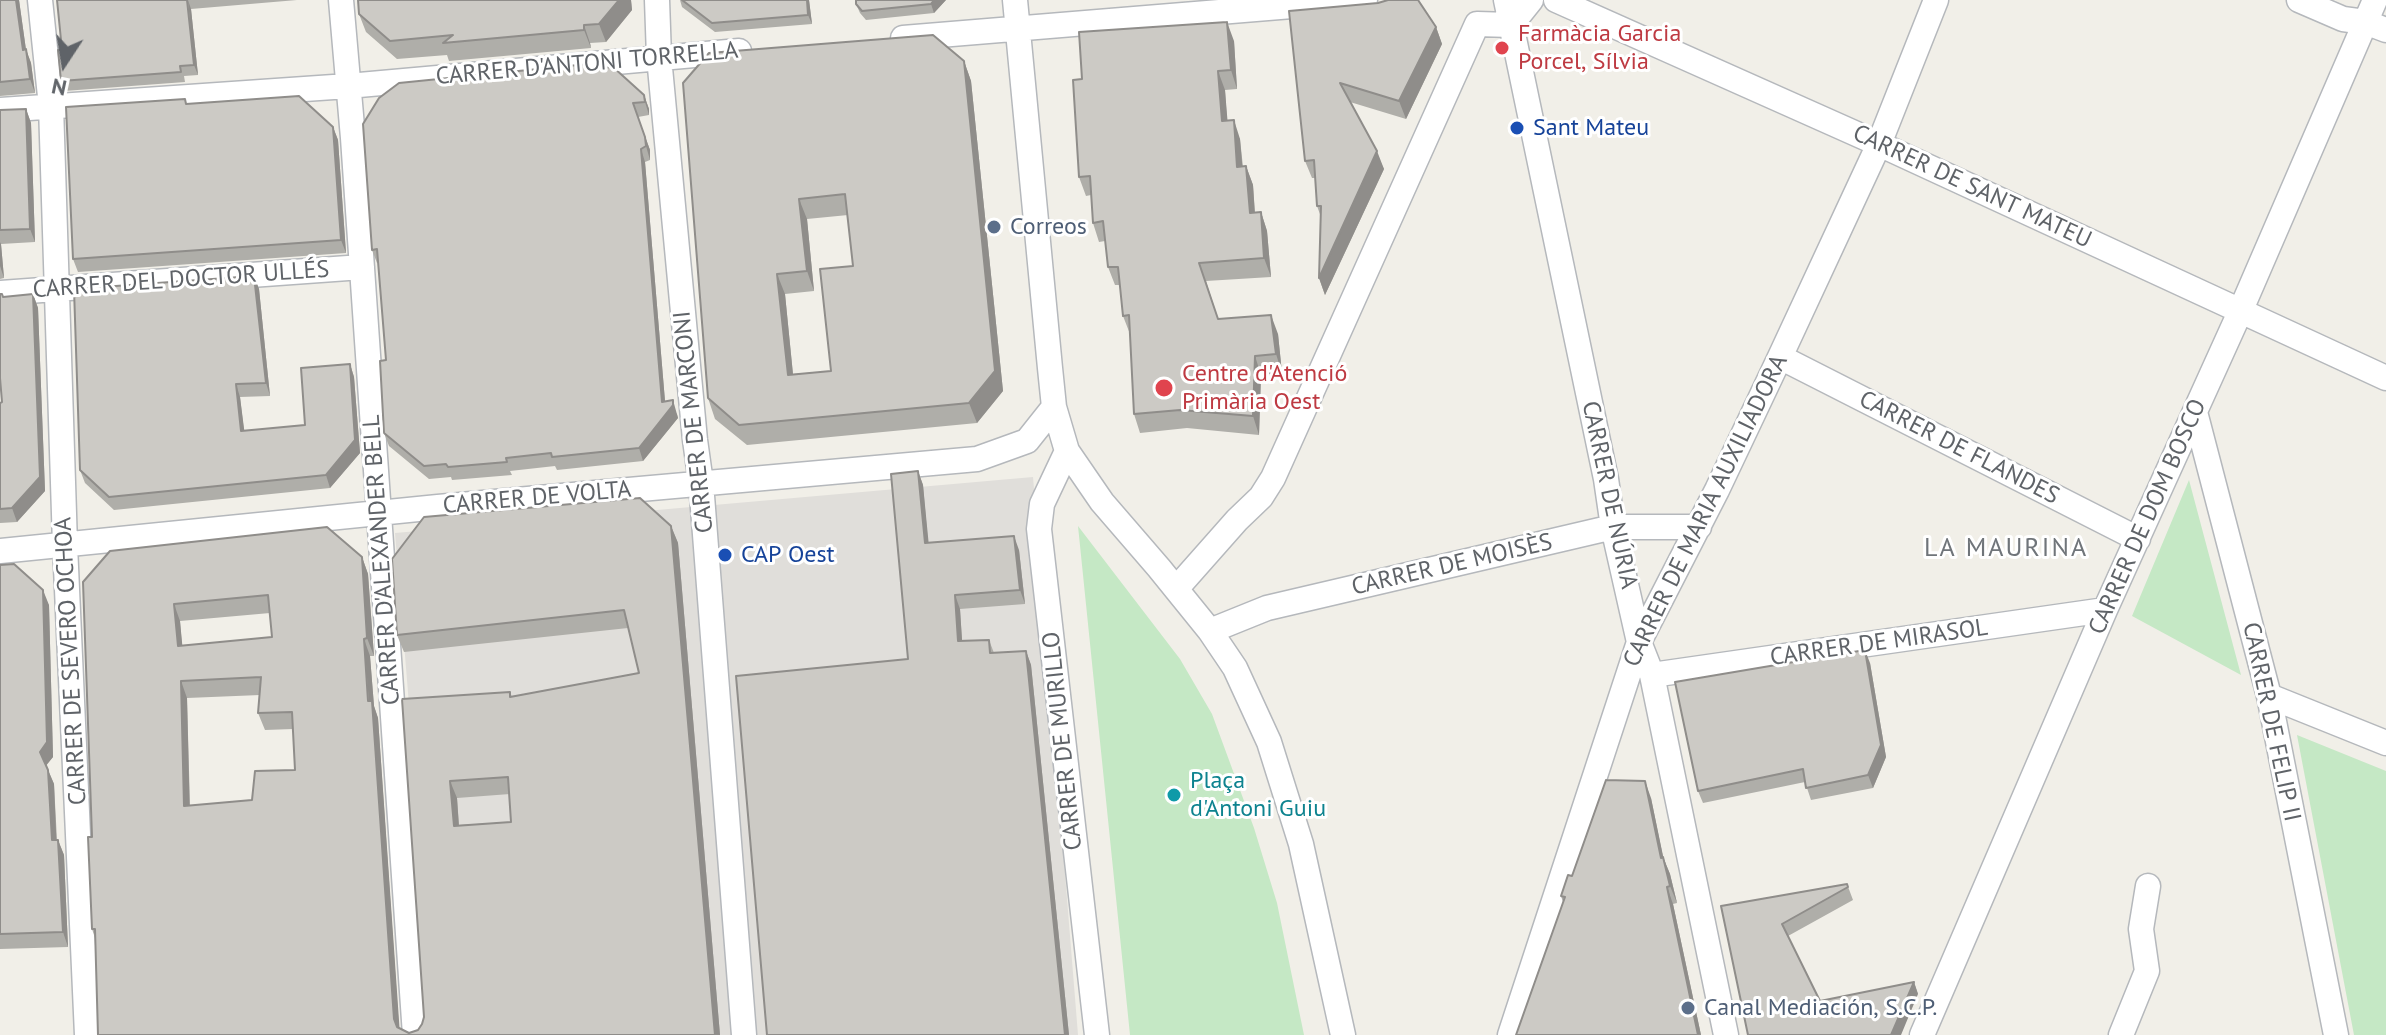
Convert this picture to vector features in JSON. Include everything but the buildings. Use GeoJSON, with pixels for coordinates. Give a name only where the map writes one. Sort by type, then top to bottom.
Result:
{"type":"FeatureCollection","features":[{"type":"Feature","properties":{"kind":"street","name":"CARRER DE SEVERO OCHOA"},"geometry":{"type":"LineString","coordinates":[[40,0],[51,106],[65,545],[87,1035]]}},
{"type":"Feature","properties":{"kind":"street","name":"CARRER D'ALEXANDER BELL"},"geometry":{"type":"LineString","coordinates":[[341,0],[415,1035]]}},
{"type":"Feature","properties":{"kind":"street","name":"CARRER DE MARCONI"},"geometry":{"type":"LineString","coordinates":[[657,0],[659,57],[701,483],[744,1035]]}},
{"type":"Feature","properties":{"kind":"street"},"geometry":{"type":"LineString","coordinates":[[1015,0],[1054,407],[1067,451],[1102,502],[1210,631],[1235,668],[1269,742],[1301,844],[1343,1035]]}},
{"type":"Feature","properties":{"kind":"street"},"geometry":{"type":"LineString","coordinates":[[880,40],[1365,0]]}},
{"type":"Feature","properties":{"kind":"street","name":"CARRER DE NÚRIA"},"geometry":{"type":"LineString","coordinates":[[1506,0],[1606,479],[1613,527],[1639,642],[1652,675],[1726,1035]]}},
{"type":"Feature","properties":{"kind":"street"},"geometry":{"type":"LineString","coordinates":[[1176,589],[1261,497],[1273,478],[1477,24],[1511,25],[1531,0]]}},
{"type":"Feature","properties":{"kind":"street","name":"CARRER DE SANT MATEU"},"geometry":{"type":"LineString","coordinates":[[1556,0],[1879,144],[2386,378]]}},
{"type":"Feature","properties":{"kind":"street","name":"CARRER DE MARIA AUXILIADORA"},"geometry":{"type":"LineString","coordinates":[[1510,1035],[1639,642],[1699,527],[1879,144],[1936,0]]}},
{"type":"Feature","properties":{"kind":"street"},"geometry":{"type":"LineString","coordinates":[[2299,0],[2343,19],[2376,26]]}},
{"type":"Feature","properties":{"kind":"street","name":"CARRER DE DOM BOSCO"},"geometry":{"type":"LineString","coordinates":[[1922,1035],[2105,610],[2240,312],[2376,26],[2375,0]]}},
{"type":"Feature","properties":{"kind":"street","name":"CARRER D'ANTONI TORRELLA"},"geometry":{"type":"LineString","coordinates":[[0,110],[348,86],[769,49]]}},
{"type":"Feature","properties":{"kind":"street","name":"CARRER DEL DOCTOR ULLÉS"},"geometry":{"type":"LineString","coordinates":[[0,293],[362,267]]}},
{"type":"Feature","properties":{"kind":"street","name":"CARRER DE FLANDES"},"geometry":{"type":"LineString","coordinates":[[1780,357],[2138,539]]}},
{"type":"Feature","properties":{"kind":"street","name":"CARRER DE VOLTA"},"geometry":{"type":"LineString","coordinates":[[0,551],[377,513],[977,459],[1027,441],[1054,407]]}},
{"type":"Feature","properties":{"kind":"street","name":"CARRER DE FELIP II"},"geometry":{"type":"LineString","coordinates":[[2195,412],[2269,696],[2336,1035]]}},
{"type":"Feature","properties":{"kind":"street","name":"CARRER DE MURILLO"},"geometry":{"type":"LineString","coordinates":[[1067,451],[1042,504],[1039,529],[1097,1035]]}},
{"type":"Feature","properties":{"kind":"street","name":"CARRER DE MOISÈS"},"geometry":{"type":"LineString","coordinates":[[1210,631],[1267,608],[1613,527],[1699,527]]}},
{"type":"Feature","properties":{"kind":"street","name":"CARRER DE MIRASOL"},"geometry":{"type":"LineString","coordinates":[[1652,675],[2105,610]]}},
{"type":"Feature","properties":{"kind":"street"},"geometry":{"type":"LineString","coordinates":[[2269,696],[2386,743]]}},
{"type":"Feature","properties":{"kind":"street"},"geometry":{"type":"LineString","coordinates":[[2121,1035],[2147,971],[2141,929],[2148,886]]}},
{"type":"Feature","properties":{"kind":"shaded area"},"geometry":{"type":"Polygon","coordinates":[[[1033,477],[1078,1035],[436,1035],[395,533],[1033,477]]]}},
{"type":"Feature","properties":{"kind":"green space"},"geometry":{"type":"Polygon","coordinates":[[[2189,480],[2241,675],[2132,616],[2189,480]]]}},
{"type":"Feature","properties":{"kind":"green space","name":"Plaça d'Antoni Guiu"},"geometry":{"type":"Polygon","coordinates":[[[1078,526],[1180,659],[1212,714],[1254,828],[1277,903],[1304,1035],[1130,1035],[1078,526]]]}},
{"type":"Feature","properties":{"kind":"green space"},"geometry":{"type":"Polygon","coordinates":[[[2297,735],[2386,771],[2386,1035],[2354,1035],[2297,735]]]}},
{"type":"Feature","properties":{"kind":"place","name":"Farmàcia Garcia Porcel, Sílvia"},"geometry":{"type":"Point","coordinates":[1502,48]}},
{"type":"Feature","properties":{"kind":"place","name":"Sant Mateu"},"geometry":{"type":"Point","coordinates":[1517,128]}},
{"type":"Feature","properties":{"kind":"place","name":"Correos"},"geometry":{"type":"Point","coordinates":[994,227]}},
{"type":"Feature","properties":{"kind":"place","name":"Centre d'Atenció Primària Oest"},"geometry":{"type":"Point","coordinates":[1164,388]}},
{"type":"Feature","properties":{"kind":"place","name":"CAP Oest"},"geometry":{"type":"Point","coordinates":[725,555]}},
{"type":"Feature","properties":{"kind":"place","name":"Plaça d'Antoni Guiu"},"geometry":{"type":"Point","coordinates":[1174,795]}},
{"type":"Feature","properties":{"kind":"place","name":"Canal Mediación, S.C.P."},"geometry":{"type":"Point","coordinates":[1688,1008]}},
{"type":"Feature","properties":{"kind":"district","name":"LA MAURINA"},"geometry":{"type":"Point","coordinates":[2006,549]}}]}
